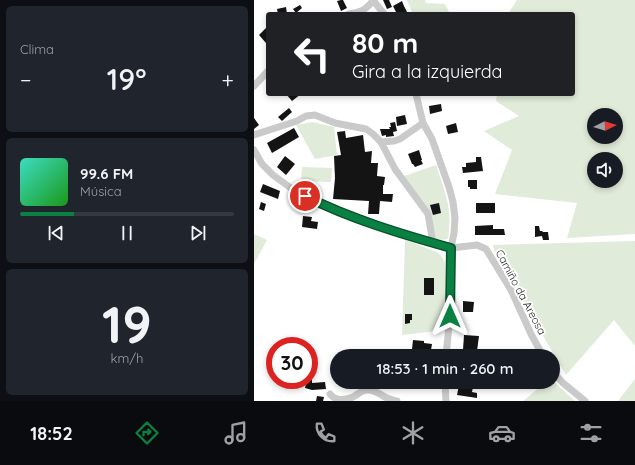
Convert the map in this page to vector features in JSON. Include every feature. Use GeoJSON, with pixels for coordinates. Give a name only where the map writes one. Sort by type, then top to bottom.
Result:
{"type":"FeatureCollection","features":[{"type":"Feature","properties":{"kind":"street"},"geometry":{"type":"LineString","coordinates":[[360,12],[374,0],[383,12]]}},
{"type":"Feature","properties":{"kind":"street"},"geometry":{"type":"LineString","coordinates":[[254,86],[266,73]]}},
{"type":"Feature","properties":{"kind":"street"},"geometry":{"type":"LineString","coordinates":[[416,96],[423,123],[432,139],[449,187],[455,218],[451,248],[450,316],[447,349]]}},
{"type":"Feature","properties":{"kind":"street"},"geometry":{"type":"LineString","coordinates":[[254,136],[297,121],[306,116],[315,115],[335,123],[366,129],[381,142],[395,168],[428,214],[434,243]]}},
{"type":"Feature","properties":{"kind":"street"},"geometry":{"type":"LineString","coordinates":[[381,142],[400,139],[423,123]]}},
{"type":"Feature","properties":{"kind":"street"},"geometry":{"type":"LineString","coordinates":[[254,150],[262,164],[273,175],[295,191],[326,206],[370,223],[451,248]]}},
{"type":"Feature","properties":{"kind":"street","name":"Camiño da Areosa"},"geometry":{"type":"LineString","coordinates":[[451,248],[478,246],[486,248],[510,290],[539,349]]}},
{"type":"Feature","properties":{"kind":"street"},"geometry":{"type":"LineString","coordinates":[[560,380],[585,401]]}},
{"type":"Feature","properties":{"kind":"street"},"geometry":{"type":"LineString","coordinates":[[445,389],[446,401]]}},
{"type":"Feature","properties":{"kind":"street"},"geometry":{"type":"LineString","coordinates":[[330,394],[332,397],[337,399],[347,399],[362,391],[368,390],[397,401]]}},
{"type":"Feature","properties":{"kind":"green space"},"geometry":{"type":"Polygon","coordinates":[[[407,0],[425,0],[426,3],[445,4],[449,12],[412,12],[407,0]]]}},
{"type":"Feature","properties":{"kind":"green space"},"geometry":{"type":"Polygon","coordinates":[[[517,0],[635,0],[635,234],[567,238],[577,203],[495,194],[512,150],[484,131],[519,116],[496,101],[497,96],[575,96],[575,12],[509,12],[517,0]]]}},
{"type":"Feature","properties":{"kind":"green space"},"geometry":{"type":"Polygon","coordinates":[[[312,122],[334,127],[337,155],[315,159],[296,125],[312,122]]]}},
{"type":"Feature","properties":{"kind":"green space"},"geometry":{"type":"Polygon","coordinates":[[[436,165],[448,205],[450,221],[449,236],[444,240],[436,239],[429,213],[404,176],[436,165]]]}},
{"type":"Feature","properties":{"kind":"green space"},"geometry":{"type":"Polygon","coordinates":[[[302,167],[332,168],[331,182],[301,181],[302,167]]]}},
{"type":"Feature","properties":{"kind":"green space"},"geometry":{"type":"Polygon","coordinates":[[[254,234],[267,240],[254,264],[254,234]]]}},
{"type":"Feature","properties":{"kind":"green space"},"geometry":{"type":"Polygon","coordinates":[[[405,240],[437,252],[445,262],[446,297],[444,330],[402,335],[405,240]]]}},
{"type":"Feature","properties":{"kind":"green space"},"geometry":{"type":"Polygon","coordinates":[[[635,241],[635,346],[614,320],[566,375],[560,365],[560,349],[551,349],[495,254],[493,245],[635,241]]]}},
{"type":"Feature","properties":{"kind":"green space"},"geometry":{"type":"Polygon","coordinates":[[[635,379],[635,401],[618,401],[635,379]]]}},
{"type":"Feature","properties":{"kind":"green space"},"geometry":{"type":"Polygon","coordinates":[[[560,387],[575,401],[523,401],[538,389],[560,389],[560,387]]]}},
{"type":"Feature","properties":{"kind":"building"},"geometry":{"type":"Polygon","coordinates":[[[343,0],[347,8],[341,11],[337,1],[343,0]]]}},
{"type":"Feature","properties":{"kind":"building"},"geometry":{"type":"Polygon","coordinates":[[[383,0],[389,0],[392,7],[387,9],[383,0]]]}},
{"type":"Feature","properties":{"kind":"building"},"geometry":{"type":"Polygon","coordinates":[[[402,1],[407,12],[396,12],[393,6],[402,1]]]}},
{"type":"Feature","properties":{"kind":"building"},"geometry":{"type":"Polygon","coordinates":[[[300,5],[302,8],[297,12],[293,9],[300,5]]]}},
{"type":"Feature","properties":{"kind":"building"},"geometry":{"type":"Polygon","coordinates":[[[286,7],[287,12],[278,12],[277,9],[286,7]]]}},
{"type":"Feature","properties":{"kind":"building"},"geometry":{"type":"Polygon","coordinates":[[[266,28],[266,43],[259,35],[266,28]]]}},
{"type":"Feature","properties":{"kind":"building"},"geometry":{"type":"Polygon","coordinates":[[[288,96],[298,96],[292,101],[288,96]]]}},
{"type":"Feature","properties":{"kind":"building"},"geometry":{"type":"Polygon","coordinates":[[[441,104],[442,111],[430,114],[429,106],[441,104]]]}},
{"type":"Feature","properties":{"kind":"building"},"geometry":{"type":"Polygon","coordinates":[[[289,108],[292,112],[282,121],[278,117],[289,108]]]}},
{"type":"Feature","properties":{"kind":"building"},"geometry":{"type":"Polygon","coordinates":[[[405,115],[407,124],[397,126],[396,117],[405,115]]]}},
{"type":"Feature","properties":{"kind":"building"},"geometry":{"type":"Polygon","coordinates":[[[254,118],[259,125],[254,129],[254,118]]]}},
{"type":"Feature","properties":{"kind":"building"},"geometry":{"type":"Polygon","coordinates":[[[395,122],[397,131],[393,132],[394,136],[382,136],[380,129],[390,129],[390,123],[395,122]]]}},
{"type":"Feature","properties":{"kind":"building"},"geometry":{"type":"Polygon","coordinates":[[[456,123],[458,132],[448,134],[446,126],[456,123]]]}},
{"type":"Feature","properties":{"kind":"building"},"geometry":{"type":"Polygon","coordinates":[[[294,128],[299,137],[272,153],[267,143],[294,128]]]}},
{"type":"Feature","properties":{"kind":"building"},"geometry":{"type":"Polygon","coordinates":[[[345,131],[346,138],[363,135],[365,152],[372,151],[371,163],[378,163],[377,176],[385,177],[383,194],[393,194],[392,202],[380,201],[379,214],[368,214],[369,201],[333,199],[335,178],[334,156],[341,155],[337,132],[345,131]]]}},
{"type":"Feature","properties":{"kind":"building"},"geometry":{"type":"Polygon","coordinates":[[[419,150],[423,164],[415,167],[412,164],[408,154],[419,150]]]}},
{"type":"Feature","properties":{"kind":"building"},"geometry":{"type":"Polygon","coordinates":[[[285,156],[295,164],[286,175],[277,167],[285,156]]]}},
{"type":"Feature","properties":{"kind":"building"},"geometry":{"type":"Polygon","coordinates":[[[476,157],[481,157],[483,171],[463,173],[462,167],[466,167],[466,163],[476,162],[476,157]]]}},
{"type":"Feature","properties":{"kind":"building"},"geometry":{"type":"Polygon","coordinates":[[[468,180],[477,180],[477,189],[470,189],[470,187],[468,187],[468,180]]]}},
{"type":"Feature","properties":{"kind":"building"},"geometry":{"type":"Polygon","coordinates":[[[263,184],[280,191],[278,199],[260,192],[263,184]]]}},
{"type":"Feature","properties":{"kind":"building"},"geometry":{"type":"Polygon","coordinates":[[[261,202],[266,204],[264,211],[259,209],[261,202]]]}},
{"type":"Feature","properties":{"kind":"building"},"geometry":{"type":"Polygon","coordinates":[[[439,203],[441,213],[433,215],[430,205],[439,203]]]}},
{"type":"Feature","properties":{"kind":"building"},"geometry":{"type":"Polygon","coordinates":[[[476,203],[495,203],[495,213],[476,213],[476,203]]]}},
{"type":"Feature","properties":{"kind":"building"},"geometry":{"type":"Polygon","coordinates":[[[303,216],[312,217],[311,221],[318,222],[317,229],[302,227],[303,216]]]}},
{"type":"Feature","properties":{"kind":"building"},"geometry":{"type":"Polygon","coordinates":[[[493,225],[493,229],[504,229],[505,235],[475,235],[475,226],[493,225]]]}},
{"type":"Feature","properties":{"kind":"building"},"geometry":{"type":"Polygon","coordinates":[[[535,226],[539,226],[540,231],[548,232],[549,240],[543,240],[542,236],[535,237],[535,226]]]}},
{"type":"Feature","properties":{"kind":"building"},"geometry":{"type":"Polygon","coordinates":[[[424,278],[434,278],[434,295],[424,295],[424,278]]]}},
{"type":"Feature","properties":{"kind":"building"},"geometry":{"type":"Polygon","coordinates":[[[463,301],[474,302],[473,312],[463,312],[463,301]]]}},
{"type":"Feature","properties":{"kind":"building"},"geometry":{"type":"Polygon","coordinates":[[[405,314],[412,314],[412,320],[410,320],[410,323],[405,324],[405,314]]]}},
{"type":"Feature","properties":{"kind":"building"},"geometry":{"type":"Polygon","coordinates":[[[464,335],[479,336],[477,349],[463,349],[464,335]]]}},
{"type":"Feature","properties":{"kind":"building"},"geometry":{"type":"Polygon","coordinates":[[[413,340],[424,341],[424,343],[432,344],[431,349],[412,349],[413,340]]]}},
{"type":"Feature","properties":{"kind":"building"},"geometry":{"type":"Polygon","coordinates":[[[325,382],[326,389],[312,390],[308,389],[318,389],[318,383],[325,382]]]}},
{"type":"Feature","properties":{"kind":"building"},"geometry":{"type":"Polygon","coordinates":[[[458,389],[473,389],[472,392],[477,393],[477,398],[457,395],[458,389]]]}},
{"type":"Feature","properties":{"kind":"building"},"geometry":{"type":"Polygon","coordinates":[[[317,396],[324,397],[323,401],[316,401],[317,396]]]}},
{"type":"Feature","properties":{"kind":"route"},"geometry":{"type":"LineString","coordinates":[[305,196],[370,223],[451,248],[450,316]]}}]}
